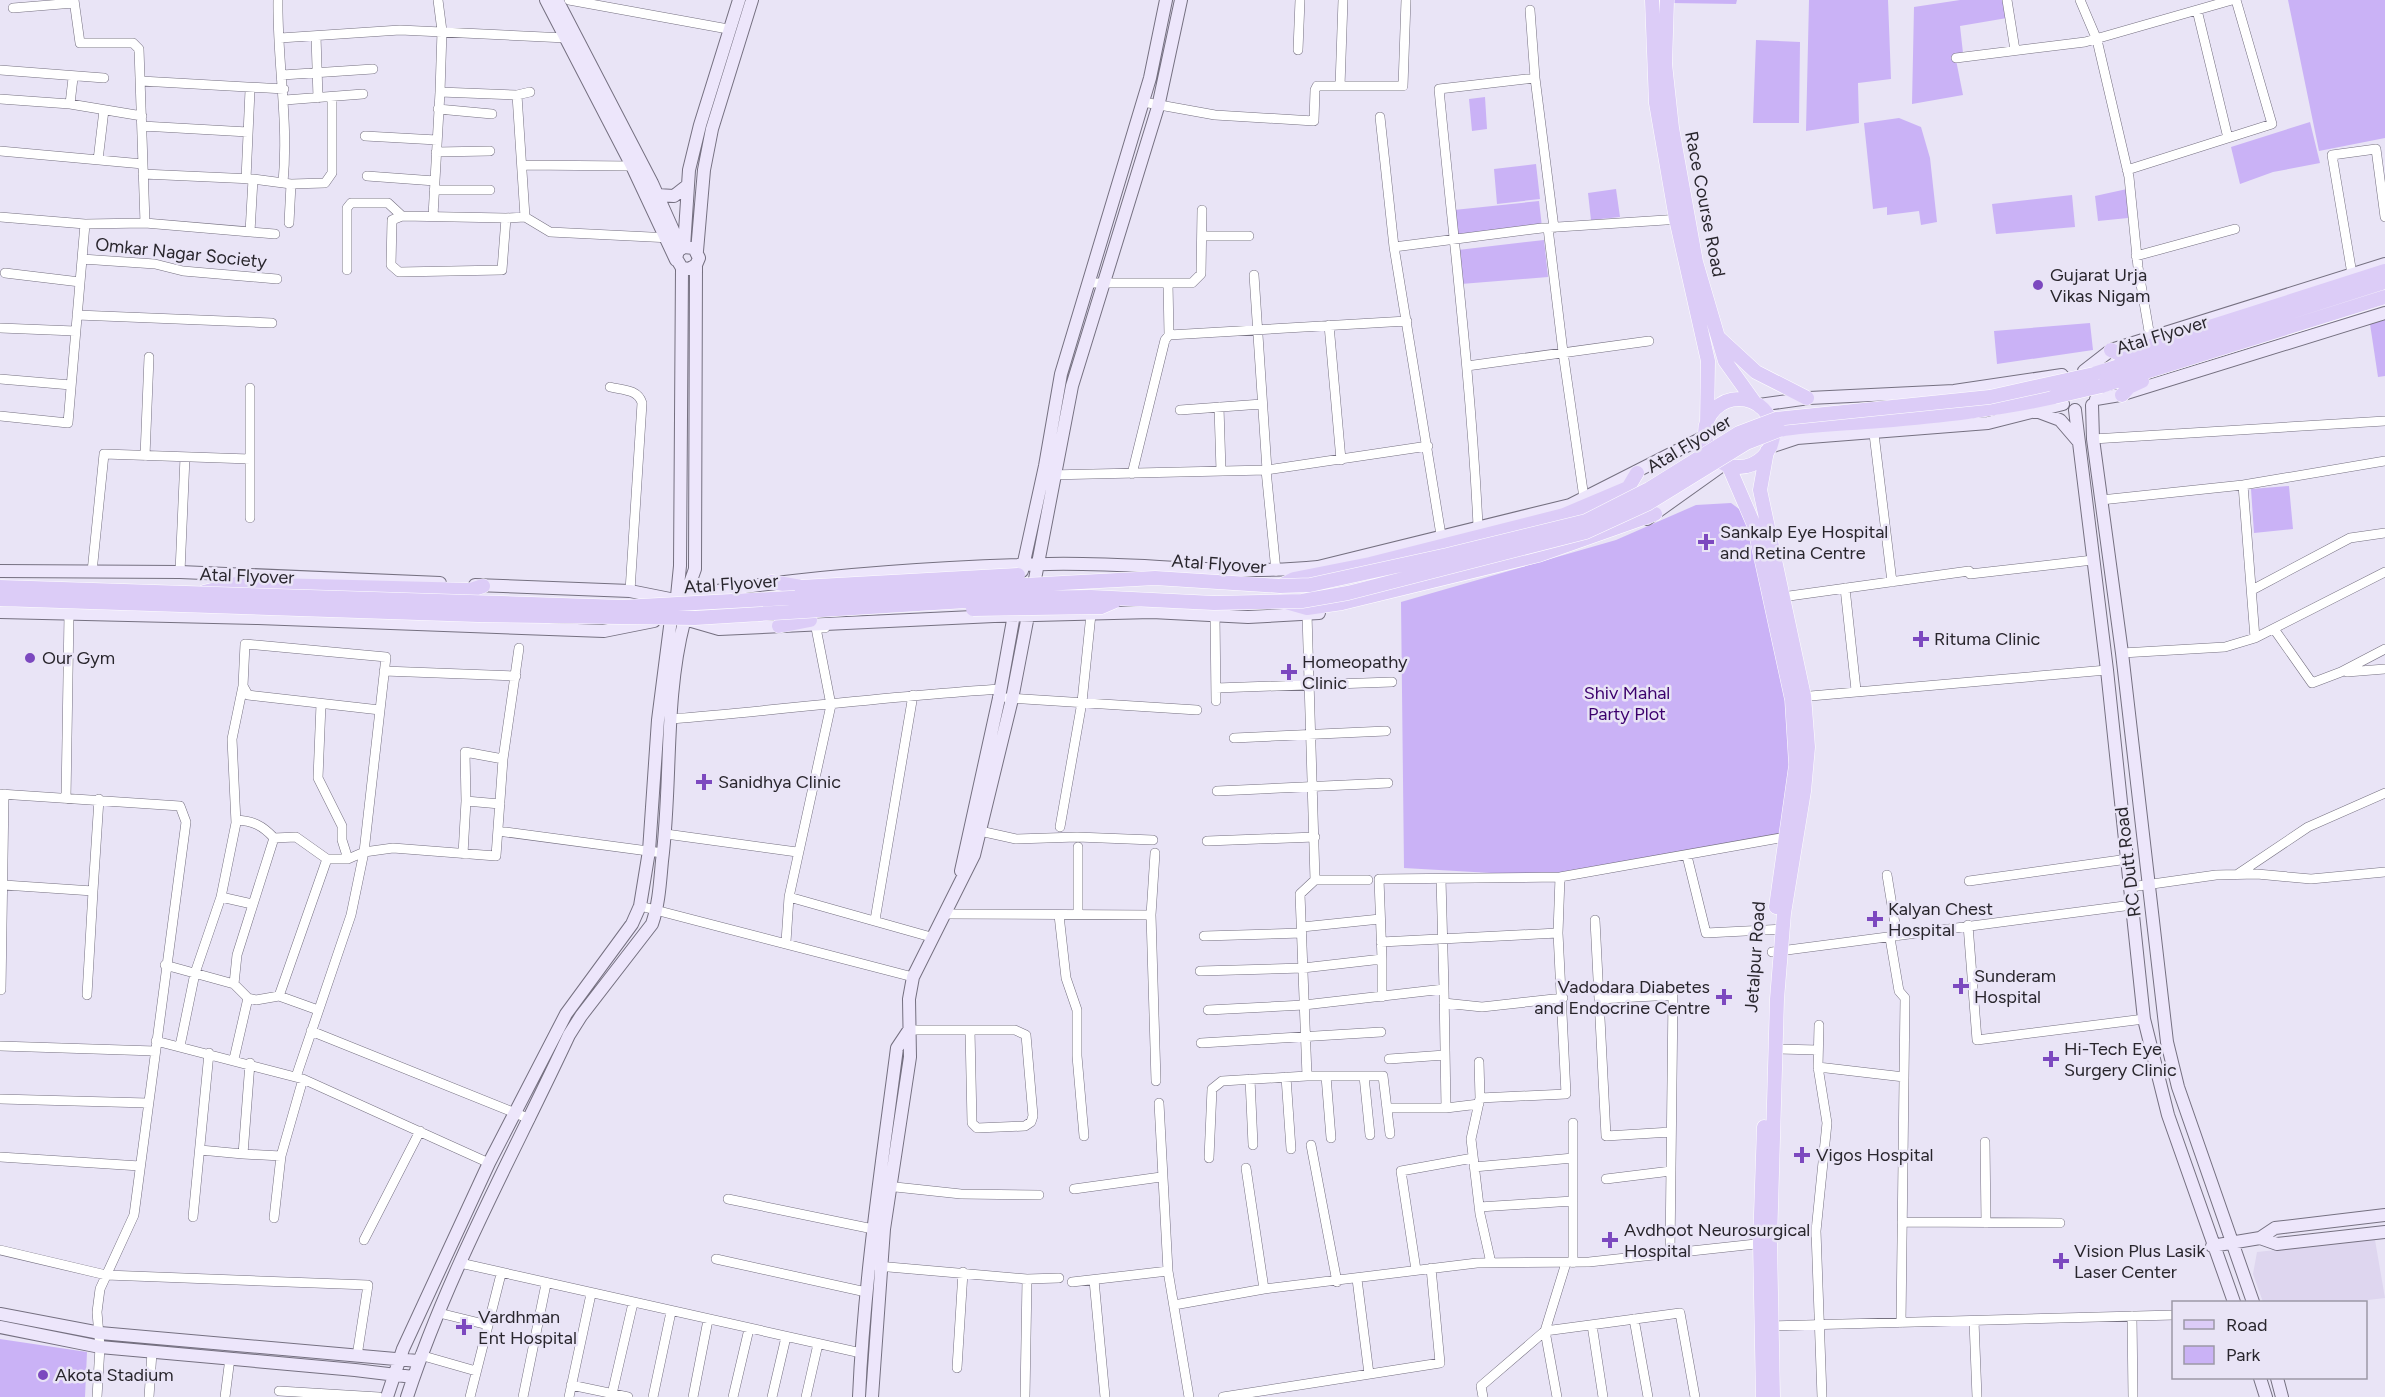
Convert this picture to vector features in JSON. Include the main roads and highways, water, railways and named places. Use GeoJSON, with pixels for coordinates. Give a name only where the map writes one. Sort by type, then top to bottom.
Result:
{"type":"FeatureCollection","features":[{"type":"Feature","properties":{"kind":"main road","name":"Race Course Road"},"geometry":{"type":"LineString","coordinates":[[1653,0],[1655,93],[1683,219],[1725,361],[1757,404]]}},
{"type":"Feature","properties":{"kind":"main road","name":"Race Course Road"},"geometry":{"type":"LineString","coordinates":[[1666,0],[1666,74],[1672,128],[1683,219],[1708,361],[1706,430]]}},
{"type":"Feature","properties":{"kind":"main road"},"geometry":{"type":"LineString","coordinates":[[2118,351],[2385,272]]}},
{"type":"Feature","properties":{"kind":"main road","name":"Atal Flyover"},"geometry":{"type":"LineString","coordinates":[[0,587],[651,607],[1113,580],[1188,579],[1280,586],[1310,585],[1586,521],[1648,489],[1739,433],[1776,418],[1990,398],[2156,356],[2385,282]]}},
{"type":"Feature","properties":{"kind":"main road","name":"Atal Flyover"},"geometry":{"type":"LineString","coordinates":[[0,599],[478,615],[695,618],[1014,598],[1119,598],[1214,603],[1284,602],[1348,593],[1586,532],[1647,504],[1746,443],[1779,430],[1810,425],[1876,422],[1994,409],[2099,394],[2385,297]]}},
{"type":"Feature","properties":{"kind":"main road"},"geometry":{"type":"LineString","coordinates":[[2122,395],[2136,383],[2385,306]]}},
{"type":"Feature","properties":{"kind":"main road"},"geometry":{"type":"LineString","coordinates":[[1717,336],[1755,372],[1807,398]]}},
{"type":"Feature","properties":{"kind":"main road"},"geometry":{"type":"LineString","coordinates":[[1736,399],[1757,404],[1770,419],[1773,430],[1760,490],[1760,525],[1727,465],[1709,446],[1706,430],[1717,407],[1736,399]]}},
{"type":"Feature","properties":{"kind":"main road"},"geometry":{"type":"LineString","coordinates":[[1727,465],[1752,464],[1769,449]]}},
{"type":"Feature","properties":{"kind":"main road"},"geometry":{"type":"LineString","coordinates":[[1280,586],[1294,579],[1370,564],[1564,515],[1628,488],[1636,473]]}},
{"type":"Feature","properties":{"kind":"main road"},"geometry":{"type":"LineString","coordinates":[[1284,602],[1307,608],[1342,603],[1539,555],[1655,514]]}},
{"type":"Feature","properties":{"kind":"main road","name":"Jetalpur Road"},"geometry":{"type":"LineString","coordinates":[[1760,525],[1782,597],[1808,762],[1790,836],[1776,951],[1765,1243],[1766,1326],[1763,1397]]}},
{"type":"Feature","properties":{"kind":"main road","name":"Jetalpur Road"},"geometry":{"type":"LineString","coordinates":[[1760,525],[1798,697]]}},
{"type":"Feature","properties":{"kind":"main road"},"geometry":{"type":"LineString","coordinates":[[772,582],[801,587],[1035,575],[1102,574],[1113,580]]}},
{"type":"Feature","properties":{"kind":"main road"},"geometry":{"type":"LineString","coordinates":[[202,593],[236,584],[477,588]]}},
{"type":"Feature","properties":{"kind":"main road"},"geometry":{"type":"LineString","coordinates":[[779,626],[810,620],[945,610],[1101,607],[1119,598]]}},
{"type":"Feature","properties":{"kind":"main road","name":"Jetalpur Road"},"geometry":{"type":"LineString","coordinates":[[1765,1243],[1777,1049],[1776,951]]}},
{"type":"Feature","properties":{"kind":"main road","name":"Jetalpur Road"},"geometry":{"type":"LineString","coordinates":[[1766,1326],[1773,1397]]}},
{"type":"Feature","properties":{"kind":"place","name":"Gujarat Urja Vikas Nigam"},"geometry":{"type":"Point","coordinates":[2038,285]}},
{"type":"Feature","properties":{"kind":"place","name":"Sankalp Eye Hospital and Retina Centre"},"geometry":{"type":"Point","coordinates":[1706,542]}},
{"type":"Feature","properties":{"kind":"place","name":"Rituma Clinic"},"geometry":{"type":"Point","coordinates":[1921,639]}},
{"type":"Feature","properties":{"kind":"place","name":"Our Gym"},"geometry":{"type":"Point","coordinates":[30,658]}},
{"type":"Feature","properties":{"kind":"place","name":"Homeopathy Clinic"},"geometry":{"type":"Point","coordinates":[1289,672]}},
{"type":"Feature","properties":{"kind":"place","name":"Sanidhya Clinic"},"geometry":{"type":"Point","coordinates":[704,782]}},
{"type":"Feature","properties":{"kind":"place","name":"Kalyan Chest Hospital"},"geometry":{"type":"Point","coordinates":[1875,919]}},
{"type":"Feature","properties":{"kind":"place","name":"Sunderam Hospital"},"geometry":{"type":"Point","coordinates":[1961,986]}},
{"type":"Feature","properties":{"kind":"place","name":"Vadodara Diabetes and Endocrine Centre"},"geometry":{"type":"Point","coordinates":[1724,997]}},
{"type":"Feature","properties":{"kind":"place","name":"Hi-Tech Eye Surgery Clinic"},"geometry":{"type":"Point","coordinates":[2051,1059]}},
{"type":"Feature","properties":{"kind":"place","name":"Vigos Hospital"},"geometry":{"type":"Point","coordinates":[1802,1155]}},
{"type":"Feature","properties":{"kind":"place","name":"Avdhoot Neurosurgical Hospital"},"geometry":{"type":"Point","coordinates":[1610,1240]}},
{"type":"Feature","properties":{"kind":"place","name":"Vision Plus Lasik Laser Center"},"geometry":{"type":"Point","coordinates":[2061,1261]}},
{"type":"Feature","properties":{"kind":"place","name":"Vardhman Ent Hospital"},"geometry":{"type":"Point","coordinates":[464,1327]}},
{"type":"Feature","properties":{"kind":"place","name":"Akota Stadium"},"geometry":{"type":"Point","coordinates":[43,1375]}},
{"type":"Feature","properties":{"kind":"park label","name":"Shiv Mahal Party Plot"},"geometry":{"type":"Point","coordinates":[1627,703]}}]}
